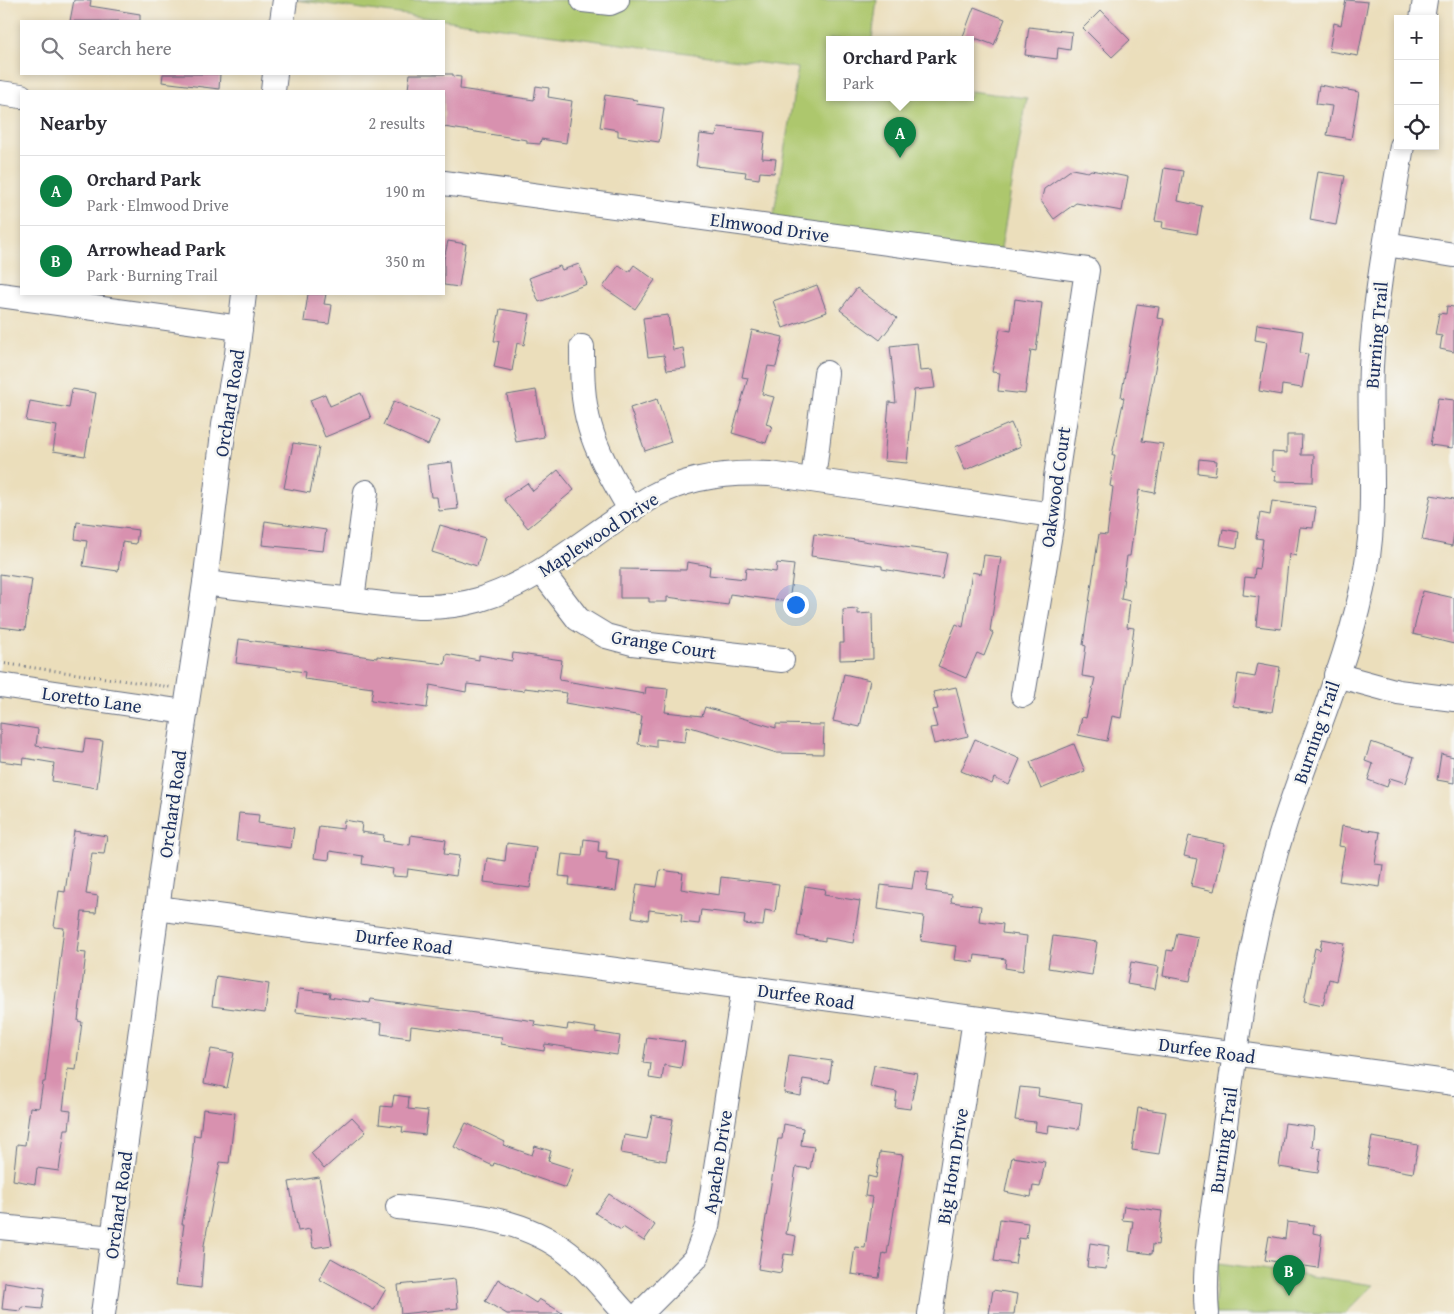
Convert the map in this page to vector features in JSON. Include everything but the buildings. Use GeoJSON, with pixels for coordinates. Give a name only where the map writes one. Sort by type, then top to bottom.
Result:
{"type":"FeatureCollection","features":[{"type":"Feature","properties":{"kind":"street"},"geometry":{"type":"LineString","coordinates":[[282,20],[285,0]]}},
{"type":"Feature","properties":{"kind":"street"},"geometry":{"type":"LineString","coordinates":[[583,0],[610,3],[617,0]]}},
{"type":"Feature","properties":{"kind":"street"},"geometry":{"type":"LineString","coordinates":[[1423,15],[1425,0]]}},
{"type":"Feature","properties":{"kind":"street"},"geometry":{"type":"LineString","coordinates":[[273,90],[275,75]]}},
{"type":"Feature","properties":{"kind":"street"},"geometry":{"type":"LineString","coordinates":[[0,93],[20,96]]}},
{"type":"Feature","properties":{"kind":"street","name":"Burning Trail"},"geometry":{"type":"LineString","coordinates":[[1207,1314],[1205,1292],[1206,1264],[1249,959],[1267,879],[1356,616],[1369,547],[1371,363],[1386,244],[1401,150]]}},
{"type":"Feature","properties":{"kind":"street","name":"Elmwood Drive"},"geometry":{"type":"LineString","coordinates":[[445,184],[1087,270],[1086,279]]}},
{"type":"Feature","properties":{"kind":"street"},"geometry":{"type":"LineString","coordinates":[[1386,244],[1454,255]]}},
{"type":"Feature","properties":{"kind":"street","name":"Oakwood Court"},"geometry":{"type":"LineString","coordinates":[[1024,696],[1053,515],[1056,477],[1086,279]]}},
{"type":"Feature","properties":{"kind":"street"},"geometry":{"type":"LineString","coordinates":[[0,295],[240,328]]}},
{"type":"Feature","properties":{"kind":"street","name":"Orchard Road"},"geometry":{"type":"LineString","coordinates":[[103,1314],[157,908],[205,584],[224,426],[244,295]]}},
{"type":"Feature","properties":{"kind":"street"},"geometry":{"type":"LineString","coordinates":[[582,347],[584,402],[590,428],[597,447],[631,510]]}},
{"type":"Feature","properties":{"kind":"street"},"geometry":{"type":"LineString","coordinates":[[813,480],[826,373]]}},
{"type":"Feature","properties":{"kind":"street","name":"Maplewood Drive"},"geometry":{"type":"LineString","coordinates":[[205,584],[352,600],[397,607],[448,606],[493,594],[542,572],[631,510],[671,488],[710,477],[753,473],[1053,515]]}},
{"type":"Feature","properties":{"kind":"street"},"geometry":{"type":"LineString","coordinates":[[352,600],[366,492]]}},
{"type":"Feature","properties":{"kind":"street","name":"Grange Court"},"geometry":{"type":"LineString","coordinates":[[542,572],[578,619],[606,636],[632,643],[782,660]]}},
{"type":"Feature","properties":{"kind":"street"},"geometry":{"type":"LineString","coordinates":[[1336,675],[1398,692],[1454,699]]}},
{"type":"Feature","properties":{"kind":"street","name":"Loretto Lane"},"geometry":{"type":"LineString","coordinates":[[0,685],[187,701]]}},
{"type":"Feature","properties":{"kind":"street","name":"Durfee Road"},"geometry":{"type":"LineString","coordinates":[[157,908],[1454,1083]]}},
{"type":"Feature","properties":{"kind":"street","name":"Apache Drive"},"geometry":{"type":"LineString","coordinates":[[640,1314],[695,1259],[707,1227],[744,987]]}},
{"type":"Feature","properties":{"kind":"street","name":"Big Horn Drive"},"geometry":{"type":"LineString","coordinates":[[930,1314],[974,1019]]}},
{"type":"Feature","properties":{"kind":"street"},"geometry":{"type":"LineString","coordinates":[[398,1207],[481,1217],[510,1223],[532,1232],[574,1258],[626,1314]]}},
{"type":"Feature","properties":{"kind":"street"},"geometry":{"type":"LineString","coordinates":[[0,1227],[113,1238]]}},
{"type":"Feature","properties":{"kind":"path"},"geometry":{"type":"LineString","coordinates":[[0,663],[187,701]]}},
{"type":"Feature","properties":{"kind":"green space"},"geometry":{"type":"Polygon","coordinates":[[[296,0],[877,0],[872,36],[826,36],[826,101],[974,101],[974,91],[1027,98],[1000,254],[773,219],[798,68],[296,0]]]}},
{"type":"Feature","properties":{"kind":"green space"},"geometry":{"type":"Polygon","coordinates":[[[1219,1263],[1373,1285],[1345,1314],[1215,1314],[1214,1307],[1219,1263]]]}},
{"type":"Feature","properties":{"kind":"place","name":"Orchard Park"},"geometry":{"type":"Point","coordinates":[900,158]}},
{"type":"Feature","properties":{"kind":"place","name":"Arrowhead Park"},"geometry":{"type":"Point","coordinates":[1289,1296]}}]}
